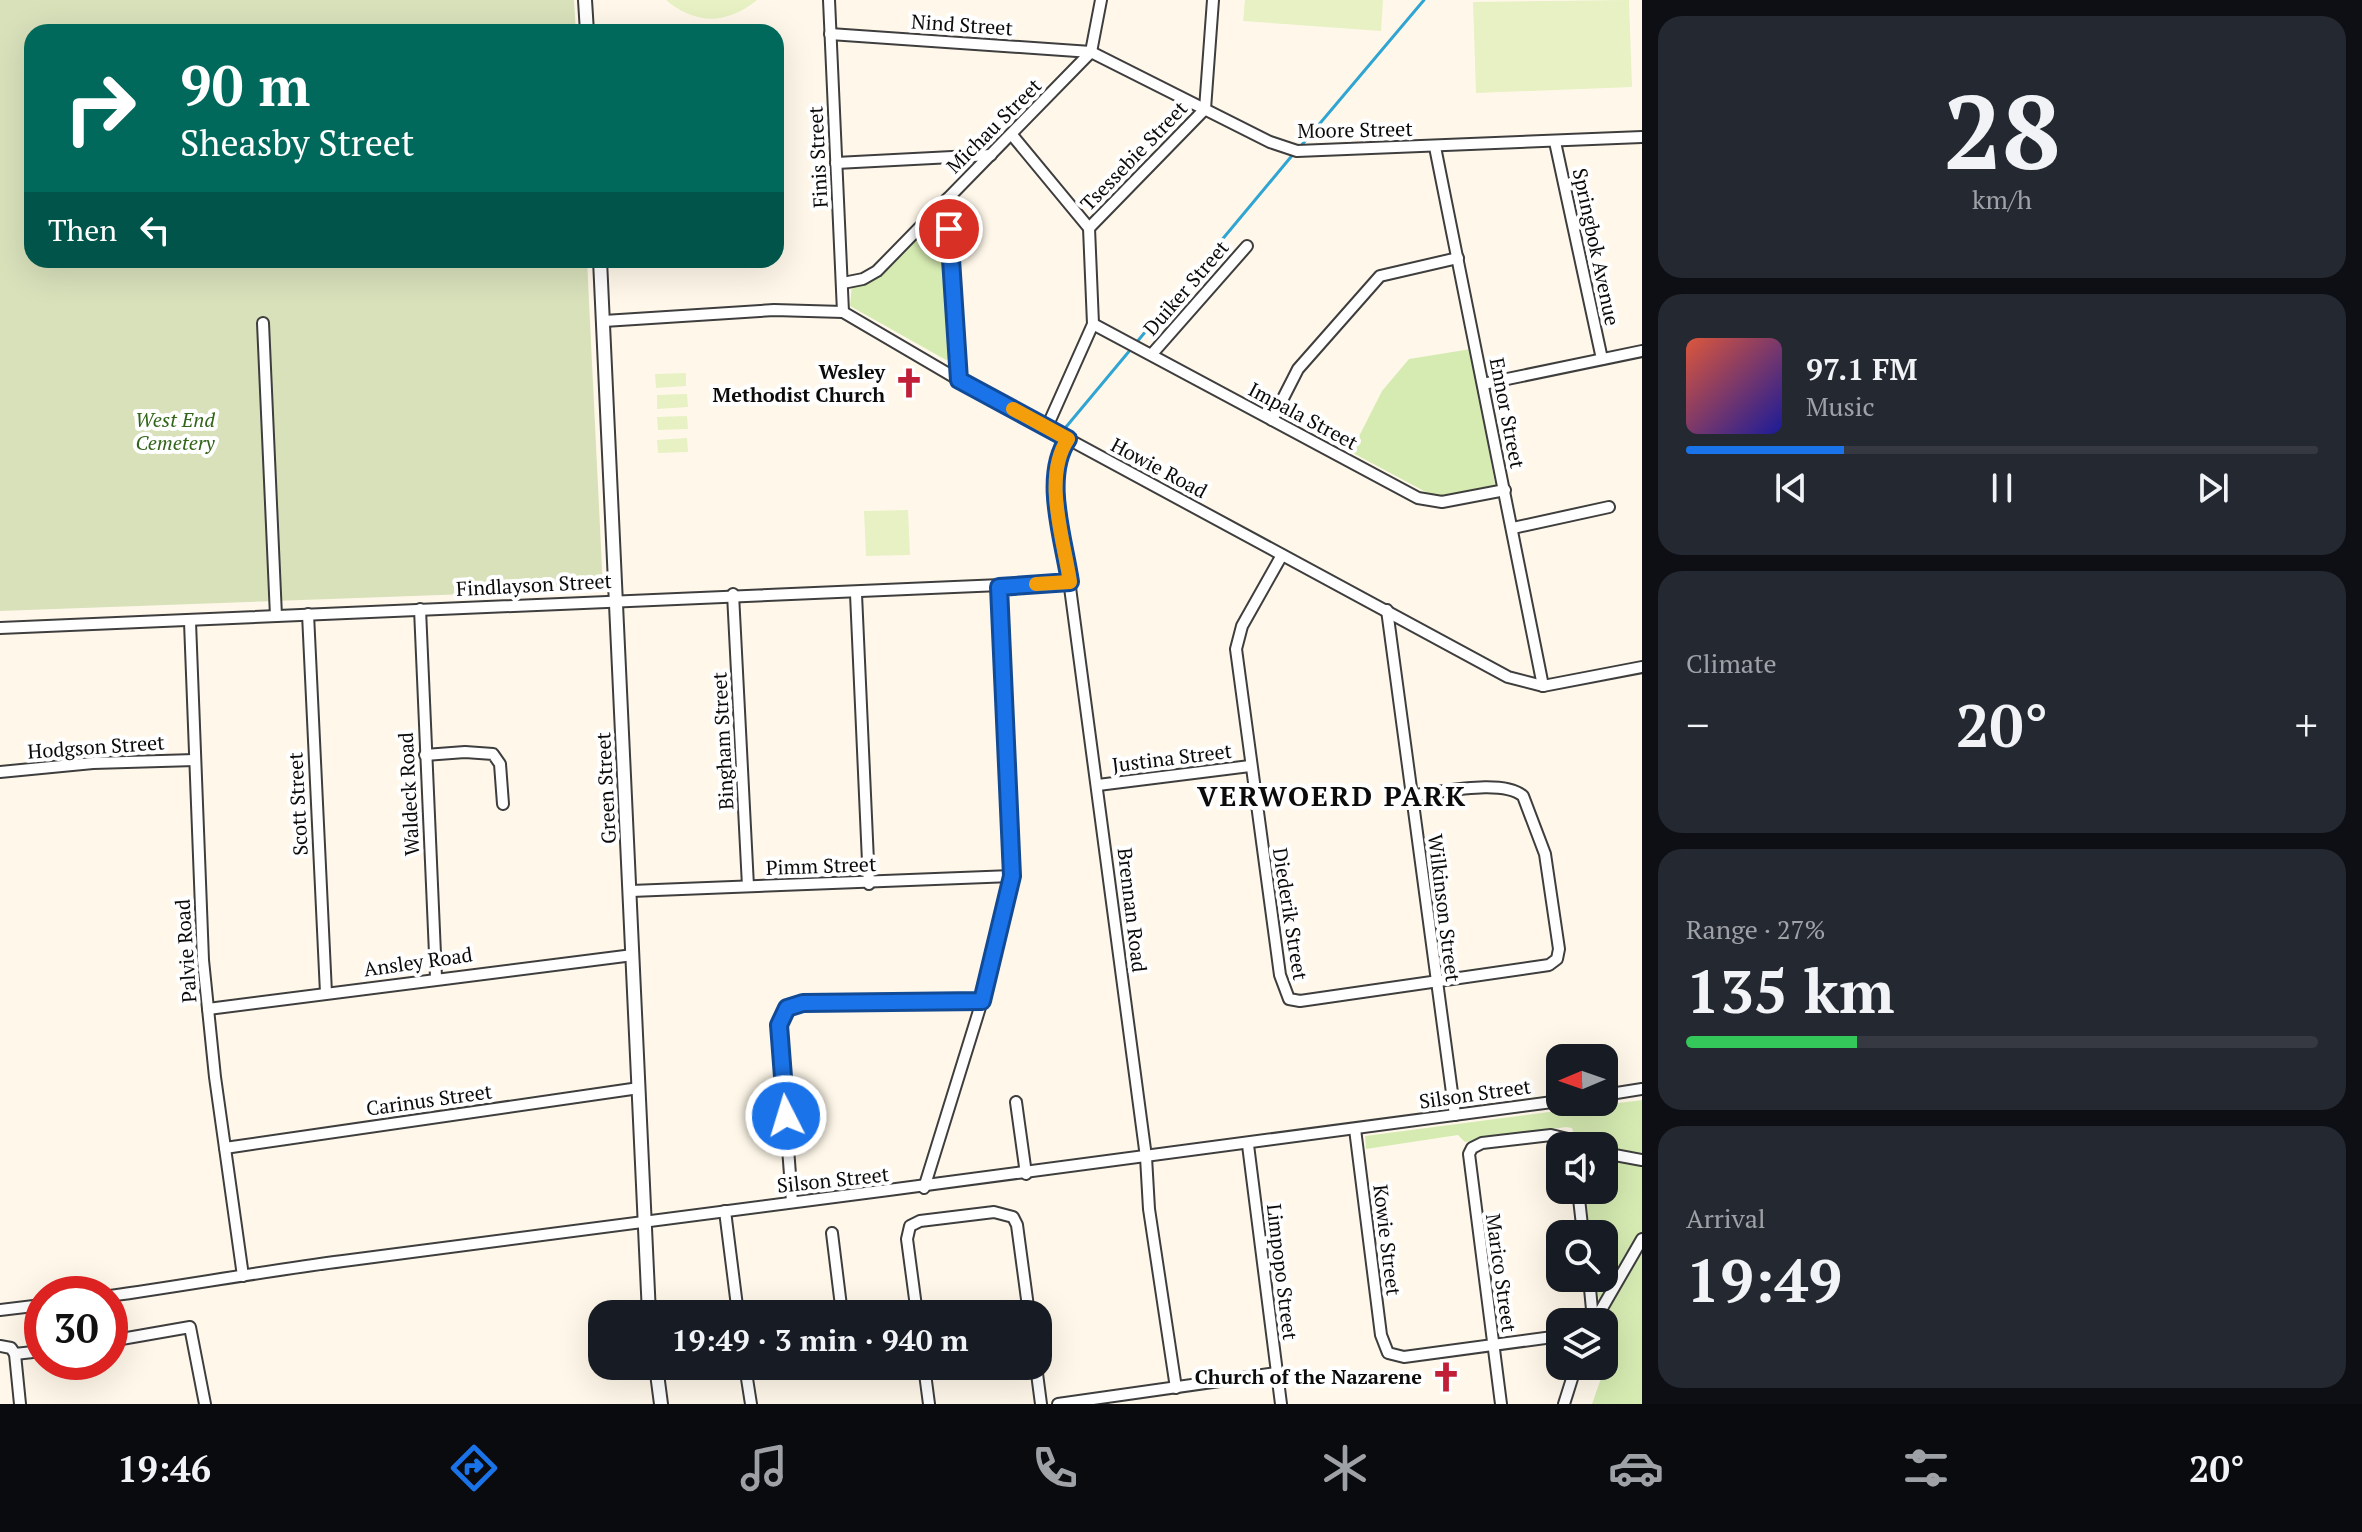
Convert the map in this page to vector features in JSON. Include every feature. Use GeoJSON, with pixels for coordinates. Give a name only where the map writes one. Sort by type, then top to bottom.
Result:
{"type":"FeatureCollection","features":[{"type":"Feature","properties":{"kind":"street"},"geometry":{"type":"LineString","coordinates":[[585,0],[586,24]]}},
{"type":"Feature","properties":{"kind":"street","name":"Finis Street"},"geometry":{"type":"LineString","coordinates":[[829,0],[843,312]]}},
{"type":"Feature","properties":{"kind":"street"},"geometry":{"type":"LineString","coordinates":[[1091,52],[1101,0]]}},
{"type":"Feature","properties":{"kind":"street"},"geometry":{"type":"LineString","coordinates":[[1205,109],[1213,0]]}},
{"type":"Feature","properties":{"kind":"street","name":"Nind Street"},"geometry":{"type":"LineString","coordinates":[[830,34],[1091,52]]}},
{"type":"Feature","properties":{"kind":"street","name":"Moore Street"},"geometry":{"type":"LineString","coordinates":[[1091,52],[1270,142],[1297,151],[1642,137]]}},
{"type":"Feature","properties":{"kind":"street","name":"Michau Street"},"geometry":{"type":"LineString","coordinates":[[843,283],[863,279],[877,271],[1091,52]]}},
{"type":"Feature","properties":{"kind":"street","name":"Tsessebie Street"},"geometry":{"type":"LineString","coordinates":[[1089,228],[1205,109]]}},
{"type":"Feature","properties":{"kind":"street"},"geometry":{"type":"LineString","coordinates":[[1012,135],[1089,228],[1093,324],[1047,427]]}},
{"type":"Feature","properties":{"kind":"street","name":"Springbok Avenue"},"geometry":{"type":"LineString","coordinates":[[1555,142],[1602,359]]}},
{"type":"Feature","properties":{"kind":"street","name":"Ennor Street"},"geometry":{"type":"LineString","coordinates":[[1435,147],[1543,686]]}},
{"type":"Feature","properties":{"kind":"street"},"geometry":{"type":"LineString","coordinates":[[836,163],[991,155]]}},
{"type":"Feature","properties":{"kind":"street"},"geometry":{"type":"LineString","coordinates":[[947,199],[959,380]]}},
{"type":"Feature","properties":{"kind":"street","name":"Duiker Street"},"geometry":{"type":"LineString","coordinates":[[1152,354],[1247,246]]}},
{"type":"Feature","properties":{"kind":"street"},"geometry":{"type":"LineString","coordinates":[[1272,420],[1298,369],[1380,276],[1458,258]]}},
{"type":"Feature","properties":{"kind":"street","name":"Green Street"},"geometry":{"type":"LineString","coordinates":[[601,268],[648,1300]]}},
{"type":"Feature","properties":{"kind":"street","name":"Howie Road"},"geometry":{"type":"LineString","coordinates":[[604,321],[774,310],[843,312],[959,380],[1508,677],[1543,686],[1642,667]]}},
{"type":"Feature","properties":{"kind":"street"},"geometry":{"type":"LineString","coordinates":[[263,323],[276,616]]}},
{"type":"Feature","properties":{"kind":"street","name":"Impala Street"},"geometry":{"type":"LineString","coordinates":[[1093,324],[1429,502],[1505,490]]}},
{"type":"Feature","properties":{"kind":"street"},"geometry":{"type":"LineString","coordinates":[[1483,384],[1642,351]]}},
{"type":"Feature","properties":{"kind":"street","name":"Brennan Road"},"geometry":{"type":"LineString","coordinates":[[1068,439],[1058,459],[1057,490],[1146,1157],[1149,1209],[1176,1388]]}},
{"type":"Feature","properties":{"kind":"street"},"geometry":{"type":"LineString","coordinates":[[1513,528],[1609,507]]}},
{"type":"Feature","properties":{"kind":"street","name":"Diederik Street"},"geometry":{"type":"LineString","coordinates":[[1282,555],[1237,641],[1250,766],[1285,996],[1300,1001],[1435,983]]}},
{"type":"Feature","properties":{"kind":"street","name":"Findlayson Street"},"geometry":{"type":"LineString","coordinates":[[0,628],[190,622],[733,594],[856,594],[1070,582]]}},
{"type":"Feature","properties":{"kind":"street"},"geometry":{"type":"LineString","coordinates":[[924,1188],[982,1001],[1012,876],[999,587]]}},
{"type":"Feature","properties":{"kind":"street","name":"Bingham Street"},"geometry":{"type":"LineString","coordinates":[[733,594],[748,886]]}},
{"type":"Feature","properties":{"kind":"street"},"geometry":{"type":"LineString","coordinates":[[856,594],[869,884]]}},
{"type":"Feature","properties":{"kind":"street","name":"Waldeck Road"},"geometry":{"type":"LineString","coordinates":[[420,609],[436,977]]}},
{"type":"Feature","properties":{"kind":"street","name":"Wilkinson Street"},"geometry":{"type":"LineString","coordinates":[[1387,610],[1455,1115]]}},
{"type":"Feature","properties":{"kind":"street","name":"Scott Street"},"geometry":{"type":"LineString","coordinates":[[308,614],[326,993]]}},
{"type":"Feature","properties":{"kind":"street","name":"Palvie Road"},"geometry":{"type":"LineString","coordinates":[[190,622],[208,1009],[243,1276]]}},
{"type":"Feature","properties":{"kind":"street"},"geometry":{"type":"LineString","coordinates":[[425,755],[465,752],[493,754],[500,764],[503,804]]}},
{"type":"Feature","properties":{"kind":"street","name":"Hodgson Street"},"geometry":{"type":"LineString","coordinates":[[0,772],[93,763],[195,760]]}},
{"type":"Feature","properties":{"kind":"street","name":"Justina Street"},"geometry":{"type":"LineString","coordinates":[[1098,785],[1250,766]]}},
{"type":"Feature","properties":{"kind":"street"},"geometry":{"type":"LineString","coordinates":[[1412,795],[1500,787],[1515,790],[1523,796],[1545,854],[1559,949],[1557,959],[1549,965],[1435,983]]}},
{"type":"Feature","properties":{"kind":"street","name":"Pimm Street"},"geometry":{"type":"LineString","coordinates":[[631,891],[1012,876]]}},
{"type":"Feature","properties":{"kind":"street","name":"Ansley Road"},"geometry":{"type":"LineString","coordinates":[[208,1009],[436,977],[633,955]]}},
{"type":"Feature","properties":{"kind":"street"},"geometry":{"type":"LineString","coordinates":[[792,1202],[779,1025],[787,1008],[803,1003],[982,1001]]}},
{"type":"Feature","properties":{"kind":"street","name":"Carinus Street"},"geometry":{"type":"LineString","coordinates":[[225,1148],[639,1088]]}},
{"type":"Feature","properties":{"kind":"street"},"geometry":{"type":"LineString","coordinates":[[1618,1093],[1642,1089]]}},
{"type":"Feature","properties":{"kind":"street"},"geometry":{"type":"LineString","coordinates":[[1016,1102],[1026,1174]]}},
{"type":"Feature","properties":{"kind":"street","name":"Silson Street"},"geometry":{"type":"LineString","coordinates":[[128,1293],[645,1221],[924,1188],[1546,1103]]}},
{"type":"Feature","properties":{"kind":"street","name":"Kowie Street"},"geometry":{"type":"LineString","coordinates":[[1355,1129],[1381,1335],[1388,1353],[1404,1357],[1493,1346]]}},
{"type":"Feature","properties":{"kind":"street","name":"Marico Street"},"geometry":{"type":"LineString","coordinates":[[1501,1404],[1469,1169],[1472,1148],[1482,1143],[1546,1136]]}},
{"type":"Feature","properties":{"kind":"street","name":"Limpopo Street"},"geometry":{"type":"LineString","coordinates":[[1248,1145],[1281,1404]]}},
{"type":"Feature","properties":{"kind":"street"},"geometry":{"type":"LineString","coordinates":[[1618,1156],[1642,1160]]}},
{"type":"Feature","properties":{"kind":"street"},"geometry":{"type":"LineString","coordinates":[[725,1211],[736,1300]]}},
{"type":"Feature","properties":{"kind":"street"},"geometry":{"type":"LineString","coordinates":[[915,1300],[907,1239],[910,1226],[979,1214],[1006,1214],[1017,1225],[1027,1300]]}},
{"type":"Feature","properties":{"kind":"street"},"geometry":{"type":"LineString","coordinates":[[832,1233],[840,1300]]}},
{"type":"Feature","properties":{"kind":"street"},"geometry":{"type":"LineString","coordinates":[[1601,1308],[1642,1239]]}},
{"type":"Feature","properties":{"kind":"street"},"geometry":{"type":"LineString","coordinates":[[0,1310],[24,1307]]}},
{"type":"Feature","properties":{"kind":"street"},"geometry":{"type":"LineString","coordinates":[[128,1338],[190,1327],[205,1404]]}},
{"type":"Feature","properties":{"kind":"street"},"geometry":{"type":"LineString","coordinates":[[1493,1346],[1546,1338]]}},
{"type":"Feature","properties":{"kind":"street"},"geometry":{"type":"LineString","coordinates":[[0,1346],[11,1348],[15,1354],[20,1404]]}},
{"type":"Feature","properties":{"kind":"street"},"geometry":{"type":"LineString","coordinates":[[15,1354],[24,1353]]}},
{"type":"Feature","properties":{"kind":"street"},"geometry":{"type":"LineString","coordinates":[[1058,1404],[1276,1373]]}},
{"type":"Feature","properties":{"kind":"street"},"geometry":{"type":"LineString","coordinates":[[658,1380],[661,1404]]}},
{"type":"Feature","properties":{"kind":"street"},"geometry":{"type":"LineString","coordinates":[[747,1380],[751,1404]]}},
{"type":"Feature","properties":{"kind":"street"},"geometry":{"type":"LineString","coordinates":[[926,1380],[929,1404]]}},
{"type":"Feature","properties":{"kind":"street"},"geometry":{"type":"LineString","coordinates":[[1038,1380],[1041,1404]]}},
{"type":"Feature","properties":{"kind":"street"},"geometry":{"type":"LineString","coordinates":[[1564,1404],[1572,1380]]}},
{"type":"Feature","properties":{"kind":"green space","name":"West End Cemetery"},"geometry":{"type":"Polygon","coordinates":[[[0,0],[574,0],[576,24],[24,24],[24,268],[587,268],[603,589],[0,611],[0,0]]]}},
{"type":"Feature","properties":{"kind":"green space"},"geometry":{"type":"Polygon","coordinates":[[[666,0],[757,0],[734,14],[711,19],[689,14],[666,0]]]}},
{"type":"Feature","properties":{"kind":"green space"},"geometry":{"type":"Polygon","coordinates":[[[1245,0],[1383,0],[1381,31],[1243,21],[1245,0]]]}},
{"type":"Feature","properties":{"kind":"green space"},"geometry":{"type":"Polygon","coordinates":[[[1629,0],[1632,87],[1476,93],[1473,2],[1629,0]]]}},
{"type":"Feature","properties":{"kind":"green space"},"geometry":{"type":"Polygon","coordinates":[[[943,208],[953,357],[946,360],[850,306],[852,284],[862,283],[943,208]]]}},
{"type":"Feature","properties":{"kind":"green space"},"geometry":{"type":"Polygon","coordinates":[[[1471,349],[1496,490],[1437,498],[1351,452],[1382,391],[1409,359],[1471,349]]]}},
{"type":"Feature","properties":{"kind":"green space"},"geometry":{"type":"Polygon","coordinates":[[[686,373],[686,386],[656,388],[655,374],[686,373]]]}},
{"type":"Feature","properties":{"kind":"green space"},"geometry":{"type":"Polygon","coordinates":[[[687,394],[688,407],[657,409],[657,395],[687,394]]]}},
{"type":"Feature","properties":{"kind":"green space"},"geometry":{"type":"Polygon","coordinates":[[[687,416],[688,429],[658,430],[657,417],[687,416]]]}},
{"type":"Feature","properties":{"kind":"green space"},"geometry":{"type":"Polygon","coordinates":[[[687,438],[688,452],[658,453],[657,440],[687,438]]]}},
{"type":"Feature","properties":{"kind":"green space"},"geometry":{"type":"Polygon","coordinates":[[[908,510],[910,555],[866,556],[864,511],[908,510]]]}},
{"type":"Feature","properties":{"kind":"green space"},"geometry":{"type":"Polygon","coordinates":[[[1642,1100],[1642,1404],[1592,1404],[1600,1380],[1618,1380],[1618,1308],[1600,1308],[1598,1292],[1618,1292],[1618,1220],[1588,1220],[1587,1204],[1618,1204],[1618,1132],[1573,1132],[1572,1128],[1566,1127],[1465,1142],[1458,1135],[1366,1149],[1365,1136],[1546,1112],[1546,1116],[1618,1116],[1618,1103],[1642,1100]]]}},
{"type":"Feature","properties":{"kind":"waterway"},"geometry":{"type":"LineString","coordinates":[[1300,147],[1424,0]]}},
{"type":"Feature","properties":{"kind":"waterway"},"geometry":{"type":"LineString","coordinates":[[1136,343],[1295,152]]}},
{"type":"Feature","properties":{"kind":"waterway"},"geometry":{"type":"LineString","coordinates":[[1066,427],[1131,349]]}},
{"type":"Feature","properties":{"kind":"slow traffic"},"geometry":{"type":"LineString","coordinates":[[1013,409],[1068,439],[1058,459],[1057,490],[1070,582],[1036,584]]}},
{"type":"Feature","properties":{"kind":"place","name":"Wesley Methodist Church"},"geometry":{"type":"Point","coordinates":[909,383]}},
{"type":"Feature","properties":{"kind":"place","name":"Church of the Nazarene"},"geometry":{"type":"Point","coordinates":[1446,1377]}},
{"type":"Feature","properties":{"kind":"district","name":"VERWOERD PARK"},"geometry":{"type":"Point","coordinates":[1332,796]}},
{"type":"Feature","properties":{"kind":"route"},"geometry":{"type":"LineString","coordinates":[[786,1116],[779,1025],[783,1012],[793,1004],[982,1001],[1012,876],[999,587],[1070,582],[1057,490],[1058,459],[1068,439],[959,380],[949,229]]}}]}
